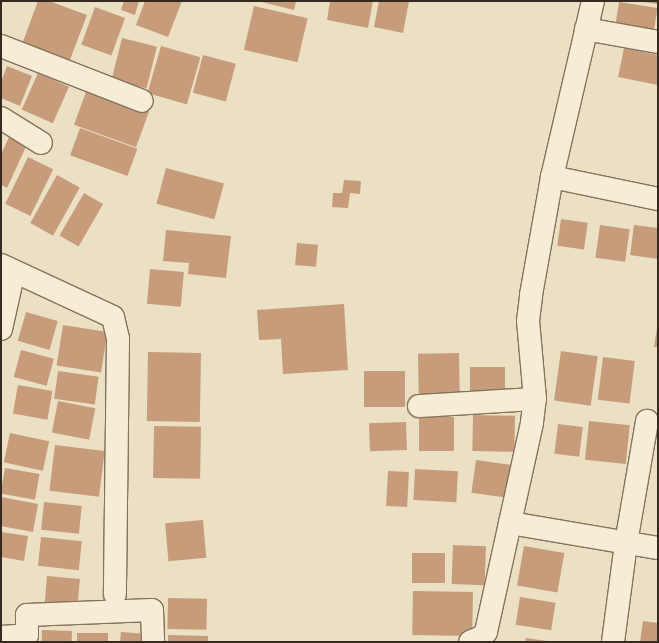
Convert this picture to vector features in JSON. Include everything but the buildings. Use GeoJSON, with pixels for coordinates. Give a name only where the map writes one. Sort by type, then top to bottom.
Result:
{"type":"FeatureCollection","features":[{"type":"Feature","properties":{"kind":"street"},"geometry":{"type":"LineString","coordinates":[[470,642],[482,637],[486,632],[532,422],[534,398],[529,309],[552,177],[593,1]]}},
{"type":"Feature","properties":{"kind":"street"},"geometry":{"type":"LineString","coordinates":[[586,29],[658,42]]}},
{"type":"Feature","properties":{"kind":"street"},"geometry":{"type":"LineString","coordinates":[[1,46],[142,101]]}},
{"type":"Feature","properties":{"kind":"street"},"geometry":{"type":"LineString","coordinates":[[1,118],[41,144]]}},
{"type":"Feature","properties":{"kind":"street"},"geometry":{"type":"LineString","coordinates":[[552,177],[658,199]]}},
{"type":"Feature","properties":{"kind":"street"},"geometry":{"type":"LineString","coordinates":[[1,329],[7,268],[113,317],[118,339],[115,594]]}},
{"type":"Feature","properties":{"kind":"street"},"geometry":{"type":"LineString","coordinates":[[419,406],[534,398]]}},
{"type":"Feature","properties":{"kind":"street"},"geometry":{"type":"LineString","coordinates":[[613,642],[626,543],[647,421]]}},
{"type":"Feature","properties":{"kind":"street"},"geometry":{"type":"LineString","coordinates":[[510,523],[658,548]]}},
{"type":"Feature","properties":{"kind":"street"},"geometry":{"type":"LineString","coordinates":[[1,637],[27,635],[27,615],[152,610],[153,642]]}}]}
